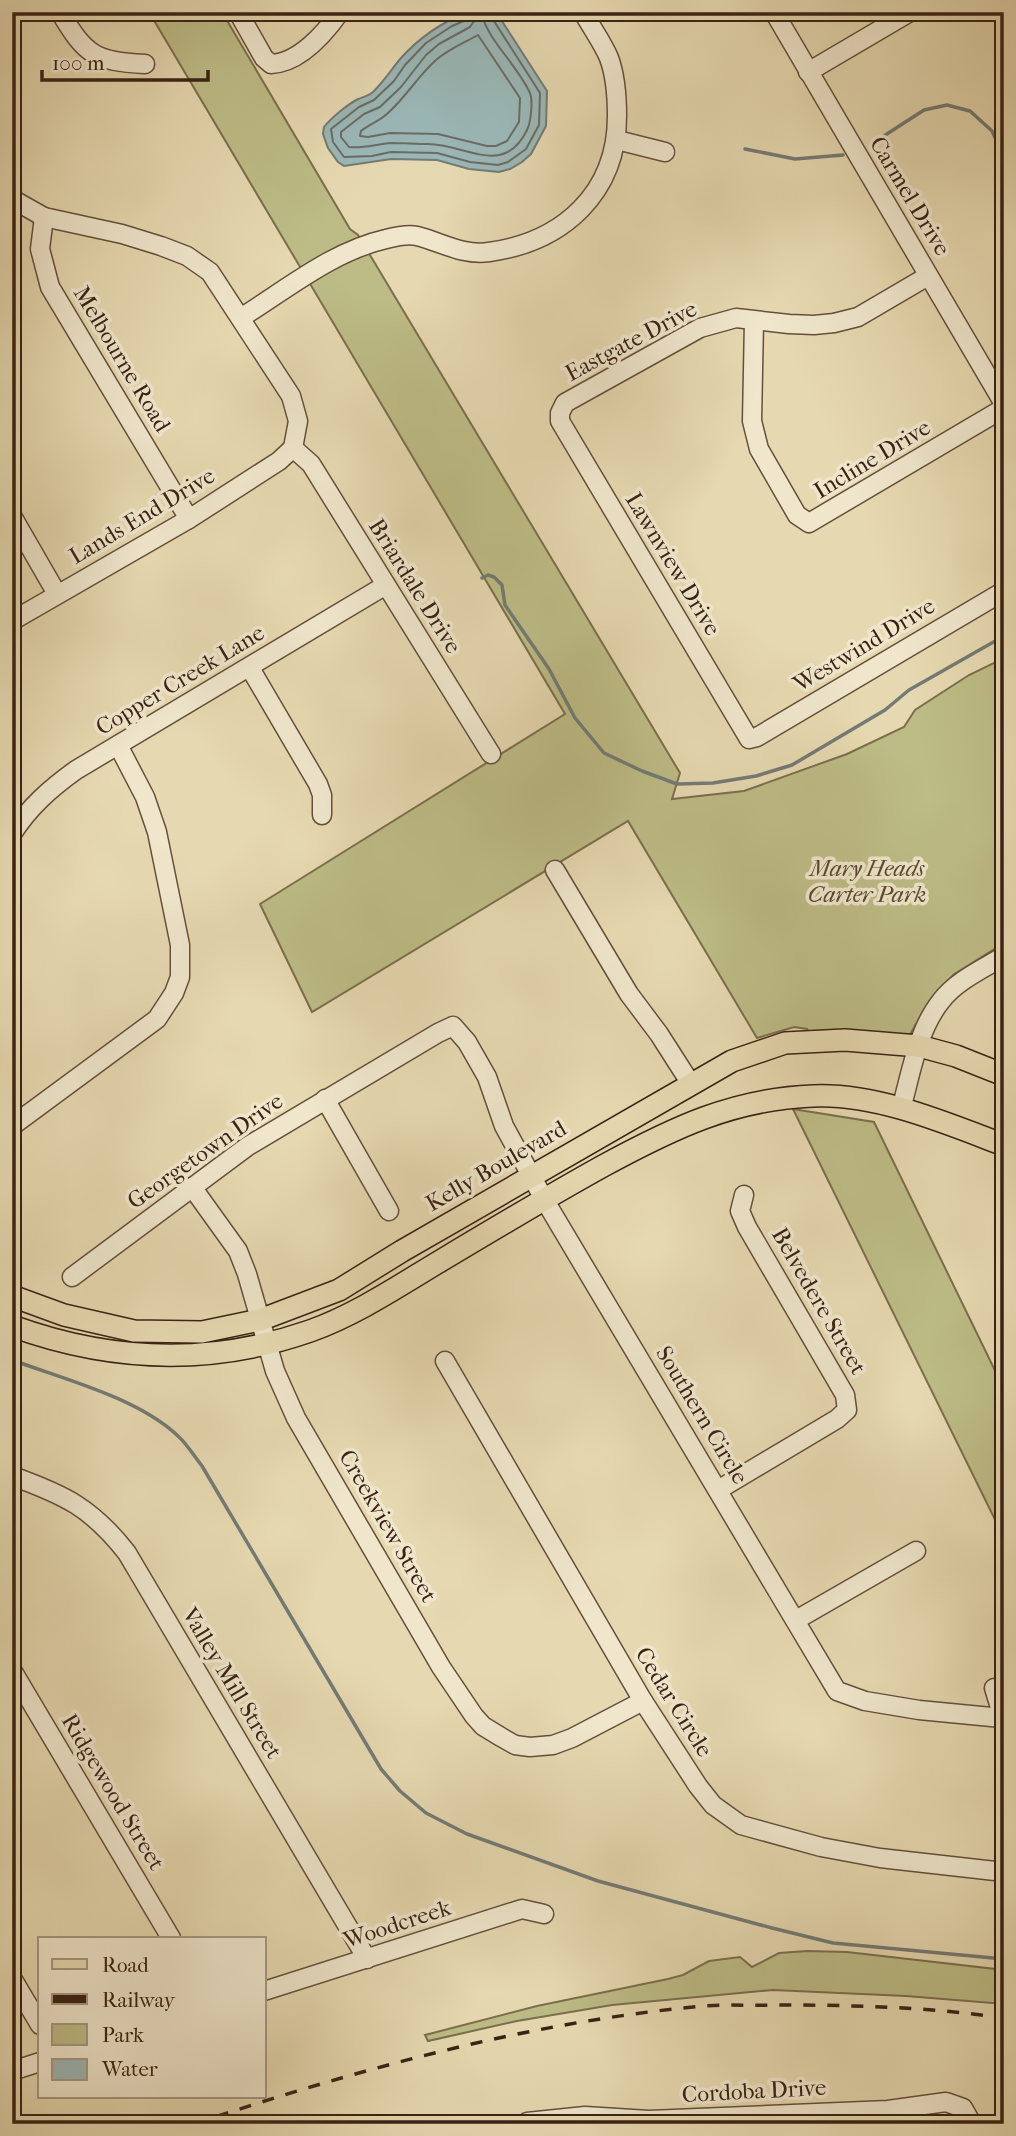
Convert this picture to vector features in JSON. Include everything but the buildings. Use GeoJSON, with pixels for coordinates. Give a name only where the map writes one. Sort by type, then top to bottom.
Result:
{"type":"FeatureCollection","features":[{"type":"Feature","properties":{"kind":"main road","name":"Kelly Boulevard"},"geometry":{"type":"LineString","coordinates":[[12,1296],[64,1315],[134,1331],[202,1332],[260,1320],[300,1307],[339,1290],[732,1061],[785,1043],[845,1040],[919,1046],[956,1056],[1004,1076]]}},
{"type":"Feature","properties":{"kind":"main road"},"geometry":{"type":"LineString","coordinates":[[12,1326],[80,1347],[156,1356],[228,1351],[266,1344],[312,1330],[350,1313],[544,1199],[678,1127],[715,1112],[748,1103],[817,1096],[852,1099],[901,1109],[1004,1144]]}},
{"type":"Feature","properties":{"kind":"street"},"geometry":{"type":"LineString","coordinates":[[60,12],[74,35],[96,55],[112,62],[145,64]]}},
{"type":"Feature","properties":{"kind":"street"},"geometry":{"type":"LineString","coordinates":[[238,12],[264,58],[271,64],[280,64],[303,50],[331,26],[340,12]]}},
{"type":"Feature","properties":{"kind":"street"},"geometry":{"type":"LineString","coordinates":[[242,317],[344,254],[385,239],[415,235],[452,249],[486,253],[525,245],[545,237],[593,198],[605,175],[617,140],[617,104],[609,57],[583,12]]}},
{"type":"Feature","properties":{"kind":"street","name":"Carmel Drive"},"geometry":{"type":"LineString","coordinates":[[774,12],[1004,406]]}},
{"type":"Feature","properties":{"kind":"street"},"geometry":{"type":"LineString","coordinates":[[808,72],[910,12]]}},
{"type":"Feature","properties":{"kind":"street"},"geometry":{"type":"LineString","coordinates":[[617,140],[665,152]]}},
{"type":"Feature","properties":{"kind":"street"},"geometry":{"type":"LineString","coordinates":[[12,199],[44,217],[122,234],[187,256],[211,272],[291,396],[298,421],[293,448]]}},
{"type":"Feature","properties":{"kind":"street","name":"Melbourne Road"},"geometry":{"type":"LineString","coordinates":[[44,217],[40,249],[50,287],[189,519]]}},
{"type":"Feature","properties":{"kind":"street","name":"Eastgate Drive"},"geometry":{"type":"LineString","coordinates":[[560,413],[565,403],[700,328],[736,318],[814,325],[834,323],[858,317],[928,276]]}},
{"type":"Feature","properties":{"kind":"street","name":"Incline Drive"},"geometry":{"type":"LineString","coordinates":[[754,321],[752,421],[759,449],[797,515],[809,523],[1004,406]]}},
{"type":"Feature","properties":{"kind":"street","name":"Lawnview Drive"},"geometry":{"type":"LineString","coordinates":[[560,413],[560,421],[749,739]]}},
{"type":"Feature","properties":{"kind":"street","name":"Lands End Drive"},"geometry":{"type":"LineString","coordinates":[[12,621],[189,519],[279,461],[293,448]]}},
{"type":"Feature","properties":{"kind":"street","name":"Briardale Drive"},"geometry":{"type":"LineString","coordinates":[[293,448],[311,464],[491,754]]}},
{"type":"Feature","properties":{"kind":"street"},"geometry":{"type":"LineString","coordinates":[[12,516],[57,594]]}},
{"type":"Feature","properties":{"kind":"street","name":"Copper Creek Lane"},"geometry":{"type":"LineString","coordinates":[[12,834],[20,821],[56,784],[386,585]]}},
{"type":"Feature","properties":{"kind":"street","name":"Westwind Drive"},"geometry":{"type":"LineString","coordinates":[[749,739],[757,737],[1004,592]]}},
{"type":"Feature","properties":{"kind":"street"},"geometry":{"type":"LineString","coordinates":[[250,667],[318,784],[323,795],[322,815]]}},
{"type":"Feature","properties":{"kind":"street"},"geometry":{"type":"LineString","coordinates":[[12,1126],[157,1019],[174,993],[180,977],[180,945],[157,832],[145,797],[118,745]]}},
{"type":"Feature","properties":{"kind":"street"},"geometry":{"type":"LineString","coordinates":[[555,870],[629,994],[691,1084]]}},
{"type":"Feature","properties":{"kind":"street"},"geometry":{"type":"LineString","coordinates":[[901,1109],[919,1046],[941,1000],[965,980],[1004,956]]}},
{"type":"Feature","properties":{"kind":"street","name":"Southern Circle"},"geometry":{"type":"LineString","coordinates":[[443,1030],[453,1026],[467,1042],[487,1077],[504,1126],[544,1199],[837,1691],[842,1695],[919,1710],[1003,1719]]}},
{"type":"Feature","properties":{"kind":"street","name":"Georgetown Drive"},"geometry":{"type":"LineString","coordinates":[[72,1277],[248,1146],[443,1030]]}},
{"type":"Feature","properties":{"kind":"street"},"geometry":{"type":"LineString","coordinates":[[325,1099],[389,1211]]}},
{"type":"Feature","properties":{"kind":"street","name":"Creekview Street"},"geometry":{"type":"LineString","coordinates":[[192,1187],[238,1251],[275,1371],[296,1418],[465,1705],[483,1726],[515,1745],[553,1745],[572,1738],[643,1700]]}},
{"type":"Feature","properties":{"kind":"street","name":"Belvedere Street"},"geometry":{"type":"LineString","coordinates":[[718,1490],[837,1419],[847,1410],[845,1395],[747,1227],[740,1211],[744,1195]]}},
{"type":"Feature","properties":{"kind":"street","name":"Cedar Circle"},"geometry":{"type":"LineString","coordinates":[[445,1361],[643,1700],[713,1805],[741,1825],[821,1847],[880,1858],[1004,1872]]}},
{"type":"Feature","properties":{"kind":"street","name":"Valley Mill Street"},"geometry":{"type":"LineString","coordinates":[[12,1476],[78,1504],[97,1518],[127,1553],[367,1959]]}},
{"type":"Feature","properties":{"kind":"street"},"geometry":{"type":"LineString","coordinates":[[796,1620],[916,1551]]}},
{"type":"Feature","properties":{"kind":"street","name":"Ridgewood Street"},"geometry":{"type":"LineString","coordinates":[[12,1670],[170,1937]]}},
{"type":"Feature","properties":{"kind":"street"},"geometry":{"type":"LineString","coordinates":[[993,1688],[1003,1719]]}},
{"type":"Feature","properties":{"kind":"street","name":"Woodcreek"},"geometry":{"type":"LineString","coordinates":[[266,1990],[522,1909],[544,1914]]}},
{"type":"Feature","properties":{"kind":"street"},"geometry":{"type":"LineString","coordinates":[[12,1978],[38,2022]]}},
{"type":"Feature","properties":{"kind":"street"},"geometry":{"type":"LineString","coordinates":[[12,2071],[38,2063]]}},
{"type":"Feature","properties":{"kind":"street","name":"Cordoba Drive"},"geometry":{"type":"LineString","coordinates":[[527,2122],[834,2118],[946,2102],[962,2108],[972,2124]]}},
{"type":"Feature","properties":{"kind":"green space","name":"Mary Heads Carter Park"},"geometry":{"type":"Polygon","coordinates":[[[149,12],[222,12],[350,229],[358,235],[680,773],[672,799],[744,791],[847,754],[904,727],[915,710],[969,675],[1004,658],[1004,943],[953,975],[923,1012],[908,1038],[813,1038],[807,1029],[794,1027],[757,1038],[628,821],[312,1012],[260,904],[565,714],[149,12]]]}},
{"type":"Feature","properties":{"kind":"green space"},"geometry":{"type":"Polygon","coordinates":[[[793,1109],[874,1122],[1004,1389],[1004,1538],[793,1109]]]}},
{"type":"Feature","properties":{"kind":"green space"},"geometry":{"type":"Polygon","coordinates":[[[847,1952],[1004,1970],[1004,2004],[773,1990],[612,2005],[517,2021],[428,2041],[425,2035],[537,2006],[668,1979],[683,1975],[709,1961],[740,1957],[752,1967],[779,1953],[847,1952]]]}},
{"type":"Feature","properties":{"kind":"water"},"geometry":{"type":"Polygon","coordinates":[[[468,12],[495,12],[498,15],[547,91],[546,126],[531,154],[510,169],[499,172],[469,169],[437,160],[391,159],[344,166],[338,162],[328,148],[323,134],[327,123],[349,104],[373,92],[408,50],[424,37],[440,25],[468,12]]]}},
{"type":"Feature","properties":{"kind":"waterway"},"geometry":{"type":"LineString","coordinates":[[873,143],[924,110],[947,105],[970,111],[992,131],[1004,157]]}},
{"type":"Feature","properties":{"kind":"waterway"},"geometry":{"type":"LineString","coordinates":[[745,149],[795,159],[843,155]]}},
{"type":"Feature","properties":{"kind":"waterway"},"geometry":{"type":"LineString","coordinates":[[482,578],[488,575],[494,577],[502,585],[505,605],[549,669],[575,718],[604,753],[677,784],[713,783],[756,776],[792,765],[885,710],[909,690],[1004,636]]}},
{"type":"Feature","properties":{"kind":"waterway"},"geometry":{"type":"LineString","coordinates":[[12,1360],[122,1400],[162,1423],[181,1439],[202,1466],[381,1769],[400,1791],[426,1813],[467,1834],[598,1881],[772,1928],[833,1943],[1004,1959]]}},
{"type":"Feature","properties":{"kind":"railway"},"geometry":{"type":"LineString","coordinates":[[194,2124],[445,2050],[573,2023],[638,2013],[712,2005],[805,2005],[919,2009],[1004,2018]]}}]}
